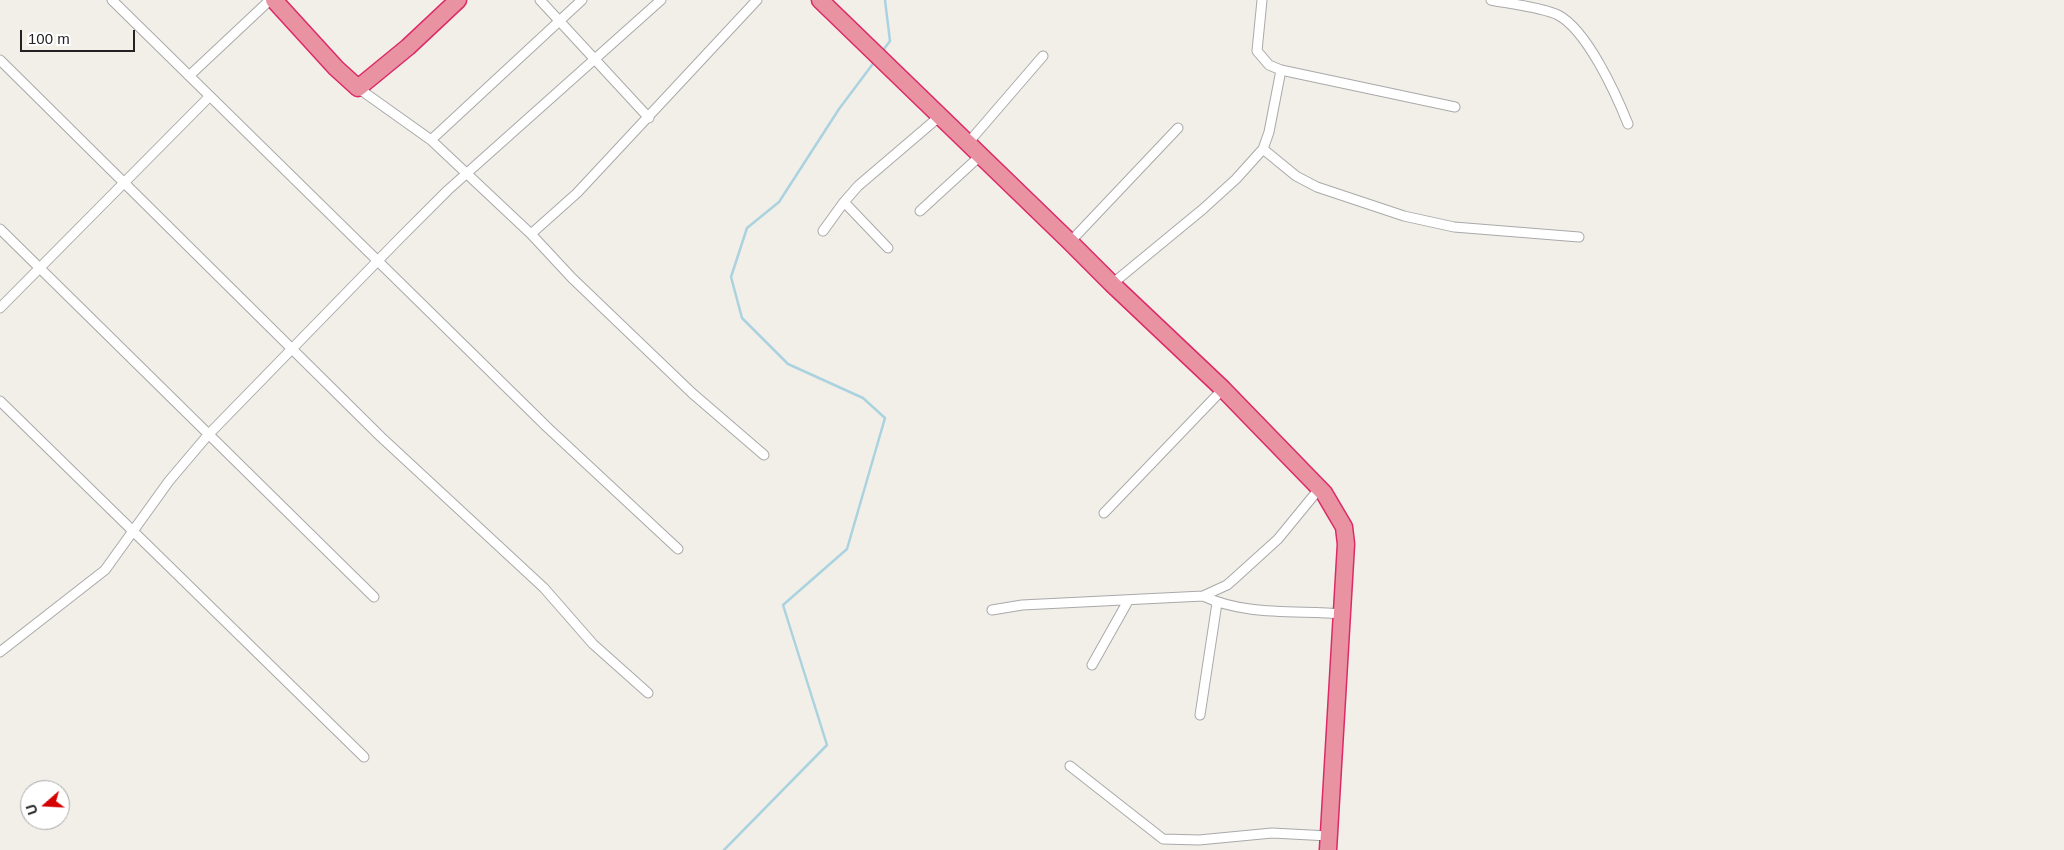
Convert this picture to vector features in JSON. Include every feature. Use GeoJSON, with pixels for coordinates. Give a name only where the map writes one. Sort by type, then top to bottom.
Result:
{"type":"FeatureCollection","features":[{"type":"Feature","properties":{"kind":"highway"},"geometry":{"type":"LineString","coordinates":[[274,0],[326,58],[358,88],[408,47],[458,0]]}},
{"type":"Feature","properties":{"kind":"highway"},"geometry":{"type":"LineString","coordinates":[[820,0],[1112,284],[1223,389],[1319,489],[1336,510],[1344,527],[1346,544],[1329,843]]}},
{"type":"Feature","properties":{"kind":"street"},"geometry":{"type":"LineString","coordinates":[[112,0],[548,428],[678,549]]}},
{"type":"Feature","properties":{"kind":"street"},"geometry":{"type":"LineString","coordinates":[[189,76],[270,0]]}},
{"type":"Feature","properties":{"kind":"street"},"geometry":{"type":"LineString","coordinates":[[540,0],[649,118]]}},
{"type":"Feature","properties":{"kind":"street"},"geometry":{"type":"LineString","coordinates":[[431,140],[582,0]]}},
{"type":"Feature","properties":{"kind":"street"},"geometry":{"type":"LineString","coordinates":[[0,652],[105,570],[169,481],[208,435],[378,260],[467,174],[661,0]]}},
{"type":"Feature","properties":{"kind":"street"},"geometry":{"type":"LineString","coordinates":[[531,234],[577,193],[649,118],[757,0]]}},
{"type":"Feature","properties":{"kind":"street"},"geometry":{"type":"LineString","coordinates":[[1262,0],[1257,51],[1269,65],[1281,70],[1455,107]]}},
{"type":"Feature","properties":{"kind":"street"},"geometry":{"type":"LineString","coordinates":[[1491,0],[1550,13],[1567,21],[1581,37],[1602,69],[1628,124]]}},
{"type":"Feature","properties":{"kind":"street"},"geometry":{"type":"LineString","coordinates":[[968,143],[1043,56]]}},
{"type":"Feature","properties":{"kind":"street"},"geometry":{"type":"LineString","coordinates":[[0,60],[292,349],[459,511],[544,588],[593,644],[648,694]]}},
{"type":"Feature","properties":{"kind":"street"},"geometry":{"type":"LineString","coordinates":[[1112,284],[1203,209],[1236,179],[1263,149],[1269,132],[1281,70]]}},
{"type":"Feature","properties":{"kind":"street"},"geometry":{"type":"LineString","coordinates":[[358,88],[431,140],[531,234],[572,278],[692,393],[764,455]]}},
{"type":"Feature","properties":{"kind":"street"},"geometry":{"type":"LineString","coordinates":[[0,308],[126,184],[209,97]]}},
{"type":"Feature","properties":{"kind":"street"},"geometry":{"type":"LineString","coordinates":[[824,231],[844,202],[869,176],[940,116]]}},
{"type":"Feature","properties":{"kind":"street"},"geometry":{"type":"LineString","coordinates":[[1070,242],[1178,128]]}},
{"type":"Feature","properties":{"kind":"street"},"geometry":{"type":"LineString","coordinates":[[1263,149],[1296,176],[1317,187],[1404,216],[1454,227],[1579,237]]}},
{"type":"Feature","properties":{"kind":"street"},"geometry":{"type":"LineString","coordinates":[[920,211],[980,156]]}},
{"type":"Feature","properties":{"kind":"street"},"geometry":{"type":"LineString","coordinates":[[844,202],[888,248]]}},
{"type":"Feature","properties":{"kind":"street"},"geometry":{"type":"LineString","coordinates":[[0,229],[374,597]]}},
{"type":"Feature","properties":{"kind":"street"},"geometry":{"type":"LineString","coordinates":[[1104,512],[1223,389]]}},
{"type":"Feature","properties":{"kind":"street"},"geometry":{"type":"LineString","coordinates":[[0,401],[364,757]]}},
{"type":"Feature","properties":{"kind":"street"},"geometry":{"type":"LineString","coordinates":[[992,610],[1022,605],[1202,596],[1227,585],[1278,539],[1319,489]]}},
{"type":"Feature","properties":{"kind":"street"},"geometry":{"type":"LineString","coordinates":[[1202,596],[1217,603],[1257,610],[1343,614]]}},
{"type":"Feature","properties":{"kind":"street"},"geometry":{"type":"LineString","coordinates":[[1092,665],[1128,601]]}},
{"type":"Feature","properties":{"kind":"street"},"geometry":{"type":"LineString","coordinates":[[1200,715],[1217,603]]}},
{"type":"Feature","properties":{"kind":"street"},"geometry":{"type":"LineString","coordinates":[[1070,766],[1163,839],[1199,840],[1272,833],[1329,843]]}},
{"type":"Feature","properties":{"kind":"waterway"},"geometry":{"type":"LineString","coordinates":[[881,53],[890,41],[885,0]]}},
{"type":"Feature","properties":{"kind":"waterway"},"geometry":{"type":"LineString","coordinates":[[724,850],[827,745],[783,605],[847,549],[885,418],[863,398],[788,364],[742,318],[731,277],[747,228],[779,202],[839,109],[875,61]]}}]}
